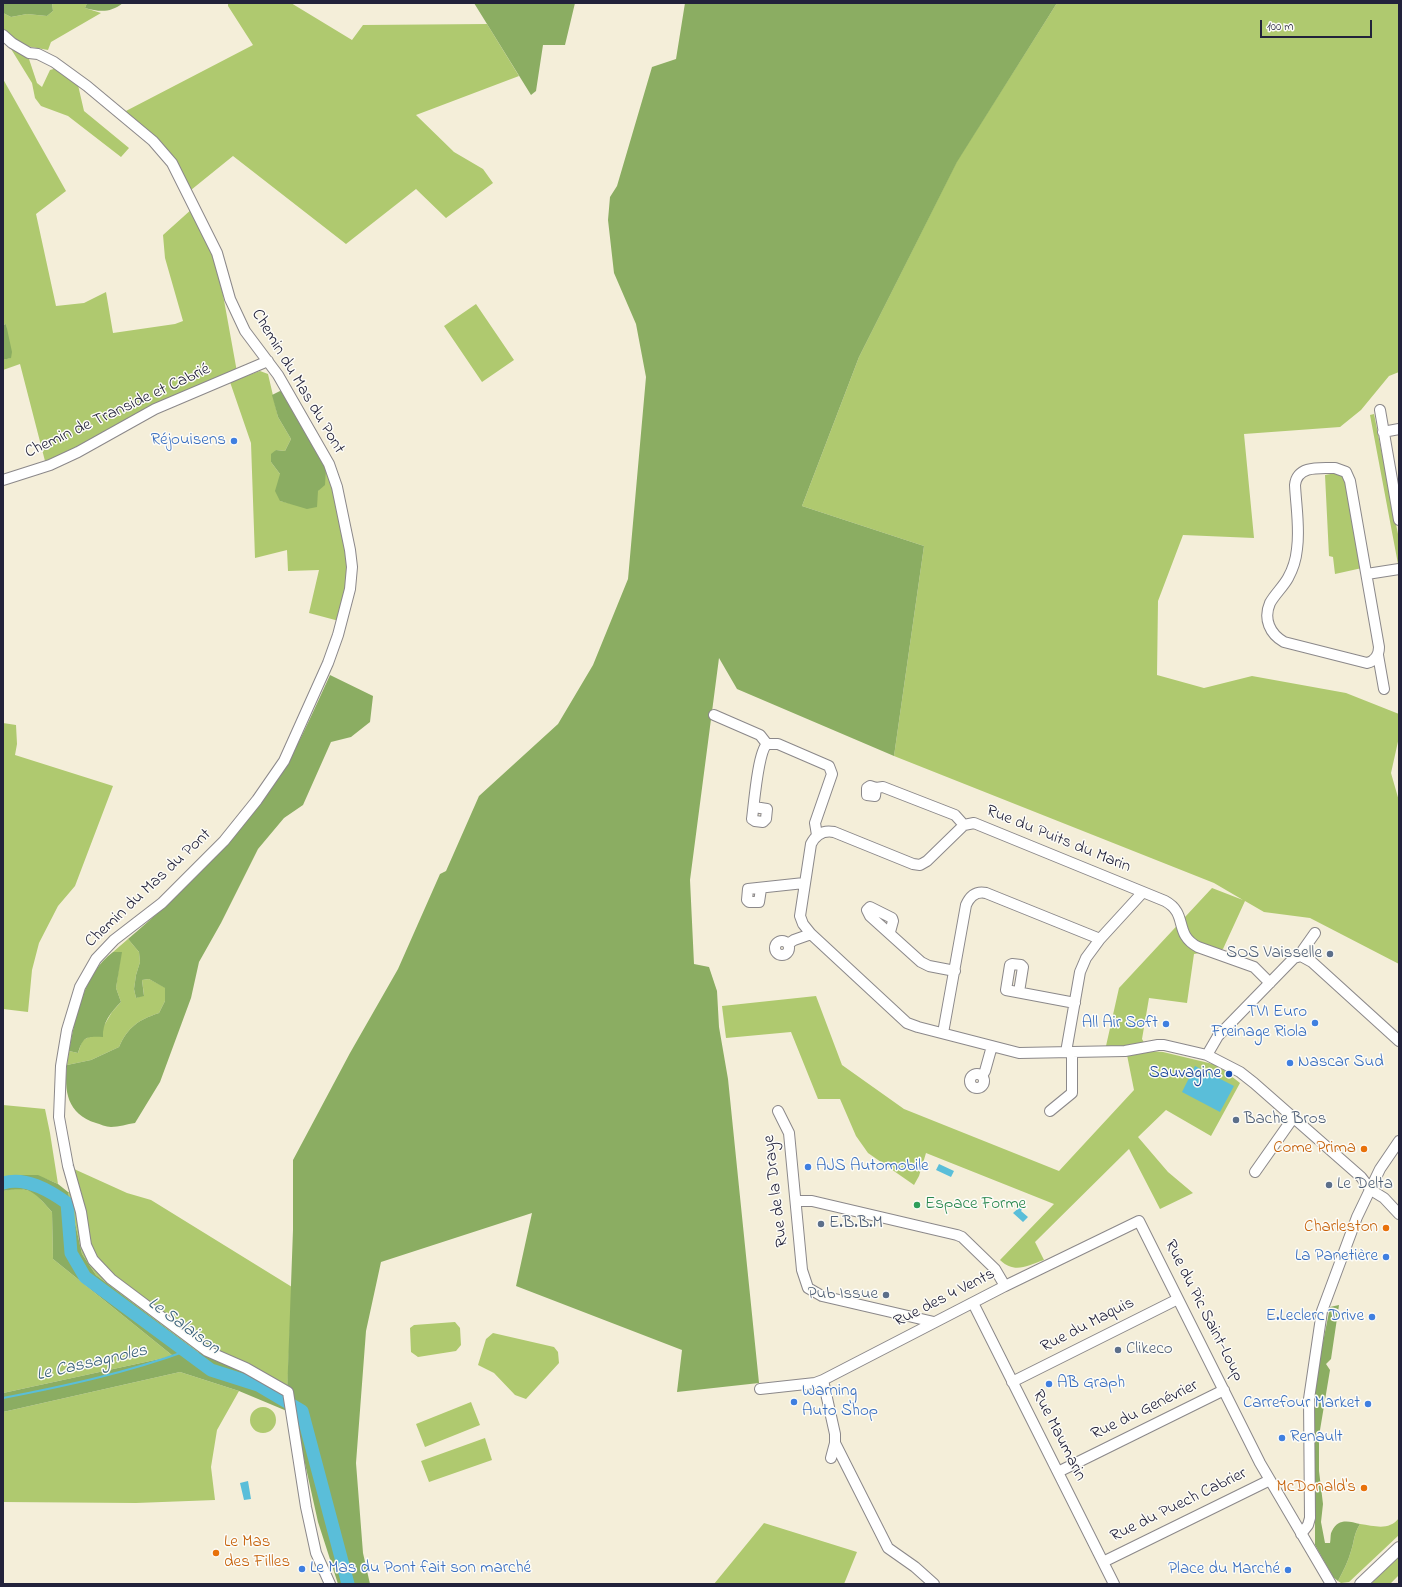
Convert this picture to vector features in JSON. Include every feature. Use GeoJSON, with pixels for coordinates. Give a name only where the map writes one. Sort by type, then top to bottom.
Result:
{"type":"FeatureCollection","features":[{"type":"Feature","properties":{"kind":"main road"},"geometry":{"type":"LineString","coordinates":[[1362,1584],[1399,1548]]}},
{"type":"Feature","properties":{"kind":"street","name":"Chemin du Mas du Pont"},"geometry":{"type":"LineString","coordinates":[[3,35],[12,43],[29,53],[38,54],[54,62],[87,86],[153,141],[172,162],[217,253],[230,300],[245,331],[282,381],[330,464],[337,487],[350,550],[352,568],[350,589],[338,635],[328,663],[287,754],[257,800],[224,841],[162,903],[114,940],[96,959],[80,987],[67,1030],[61,1066],[59,1108],[68,1166],[81,1212],[86,1245],[93,1260],[111,1279],[207,1350],[246,1368],[288,1392],[312,1538],[316,1553],[330,1584]]}},
{"type":"Feature","properties":{"kind":"street","name":"Chemin de Transide et Cabrié"},"geometry":{"type":"LineString","coordinates":[[3,480],[50,465],[154,409],[268,361]]}},
{"type":"Feature","properties":{"kind":"street"},"geometry":{"type":"LineString","coordinates":[[1380,410],[1397,499],[1399,520]]}},
{"type":"Feature","properties":{"kind":"street"},"geometry":{"type":"LineString","coordinates":[[1384,432],[1399,429]]}},
{"type":"Feature","properties":{"kind":"street"},"geometry":{"type":"LineString","coordinates":[[1378,655],[1372,661],[1364,662],[1289,644],[1277,637],[1269,626],[1267,616],[1269,607],[1288,577],[1296,557],[1298,532],[1295,482],[1303,471],[1309,469],[1338,468],[1348,475],[1380,647],[1378,655],[1384,689]]}},
{"type":"Feature","properties":{"kind":"street"},"geometry":{"type":"LineString","coordinates":[[1367,574],[1399,569]]}},
{"type":"Feature","properties":{"kind":"street"},"geometry":{"type":"LineString","coordinates":[[714,715],[760,735],[767,744]]}},
{"type":"Feature","properties":{"kind":"street"},"geometry":{"type":"LineString","coordinates":[[754,807],[761,752],[767,744]]}},
{"type":"Feature","properties":{"kind":"street"},"geometry":{"type":"LineString","coordinates":[[767,744],[778,744],[825,763],[831,770],[831,779],[815,823],[817,835],[811,844],[804,883],[800,920],[811,934],[903,1020],[912,1026],[1019,1053],[1125,1051],[1158,1045],[1207,1055],[1240,1072],[1361,1177],[1371,1190],[1384,1198],[1399,1214]]}},
{"type":"Feature","properties":{"kind":"street"},"geometry":{"type":"LineString","coordinates":[[876,788],[883,787],[955,815],[964,824]]}},
{"type":"Feature","properties":{"kind":"street","name":"Rue du Puits du Marin"},"geometry":{"type":"LineString","coordinates":[[817,835],[824,832],[834,832],[913,864],[920,865],[964,824],[974,823],[1144,892],[1173,907],[1179,914],[1182,931],[1190,942],[1254,968],[1270,983]]}},
{"type":"Feature","properties":{"kind":"street"},"geometry":{"type":"LineString","coordinates":[[761,889],[804,883]]}},
{"type":"Feature","properties":{"kind":"street"},"geometry":{"type":"LineString","coordinates":[[943,1033],[966,905],[974,894],[981,892],[1100,939]]}},
{"type":"Feature","properties":{"kind":"street"},"geometry":{"type":"LineString","coordinates":[[1050,1111],[1072,1093],[1067,1042],[1083,965],[1100,939],[1144,892]]}},
{"type":"Feature","properties":{"kind":"street"},"geometry":{"type":"LineString","coordinates":[[890,932],[924,964],[955,971]]}},
{"type":"Feature","properties":{"kind":"street"},"geometry":{"type":"LineString","coordinates":[[1301,956],[1303,950],[1315,933]]}},
{"type":"Feature","properties":{"kind":"street"},"geometry":{"type":"LineString","coordinates":[[788,944],[794,940],[811,934]]}},
{"type":"Feature","properties":{"kind":"street"},"geometry":{"type":"LineString","coordinates":[[1207,1055],[1218,1036],[1294,958],[1301,956],[1312,962],[1399,1041]]}},
{"type":"Feature","properties":{"kind":"street"},"geometry":{"type":"LineString","coordinates":[[1019,992],[1075,1003]]}},
{"type":"Feature","properties":{"kind":"street"},"geometry":{"type":"LineString","coordinates":[[982,1076],[985,1071],[992,1046]]}},
{"type":"Feature","properties":{"kind":"street","name":"Rue de la Draye"},"geometry":{"type":"LineString","coordinates":[[778,1111],[789,1133],[802,1270],[808,1288],[822,1296],[934,1322]]}},
{"type":"Feature","properties":{"kind":"street"},"geometry":{"type":"LineString","coordinates":[[1255,1172],[1293,1118]]}},
{"type":"Feature","properties":{"kind":"street"},"geometry":{"type":"LineString","coordinates":[[1301,1534],[1308,1525],[1310,1518],[1309,1399],[1322,1311],[1357,1217],[1380,1169],[1399,1141]]}},
{"type":"Feature","properties":{"kind":"street"},"geometry":{"type":"LineString","coordinates":[[796,1201],[812,1202],[962,1237],[995,1270],[1005,1286]]}},
{"type":"Feature","properties":{"kind":"street","name":"Rue du Pic Saint-Loup"},"geometry":{"type":"LineString","coordinates":[[1139,1221],[1270,1480],[1331,1584]]}},
{"type":"Feature","properties":{"kind":"street","name":"Rue des 4 Vents"},"geometry":{"type":"LineString","coordinates":[[760,1389],[815,1383],[823,1380],[1005,1286],[1139,1221]]}},
{"type":"Feature","properties":{"kind":"street","name":"Rue du Maquis"},"geometry":{"type":"LineString","coordinates":[[1012,1382],[1178,1299]]}},
{"type":"Feature","properties":{"kind":"street","name":"Rue Maumarin"},"geometry":{"type":"LineString","coordinates":[[972,1303],[1114,1584]]}},
{"type":"Feature","properties":{"kind":"street"},"geometry":{"type":"LineString","coordinates":[[823,1380],[835,1443],[888,1548],[916,1567],[934,1584]]}},
{"type":"Feature","properties":{"kind":"street","name":"Rue du Genévrier"},"geometry":{"type":"LineString","coordinates":[[1058,1472],[1224,1390]]}},
{"type":"Feature","properties":{"kind":"street"},"geometry":{"type":"LineString","coordinates":[[831,1458],[835,1443]]}},
{"type":"Feature","properties":{"kind":"street","name":"Rue du Puech Cabrier"},"geometry":{"type":"LineString","coordinates":[[1103,1562],[1270,1480]]}},
{"type":"Feature","properties":{"kind":"green space"},"geometry":{"type":"Polygon","coordinates":[[[3,3],[52,3],[53,11],[47,16],[27,14],[11,17],[3,13],[3,3]]]}},
{"type":"Feature","properties":{"kind":"green space"},"geometry":{"type":"Polygon","coordinates":[[[52,3],[87,3],[85,8],[101,13],[51,42],[48,50],[26,46],[3,30],[3,13],[11,17],[27,14],[47,16],[53,11],[52,3]]]}},
{"type":"Feature","properties":{"kind":"green space"},"geometry":{"type":"Polygon","coordinates":[[[87,3],[123,3],[114,9],[100,11],[85,8],[87,3]]]}},
{"type":"Feature","properties":{"kind":"green space"},"geometry":{"type":"Polygon","coordinates":[[[228,3],[291,3],[352,40],[363,25],[487,24],[519,76],[416,115],[454,152],[483,169],[493,183],[446,218],[416,189],[346,244],[233,156],[191,190],[165,147],[124,112],[253,45],[228,6],[228,3]]]}},
{"type":"Feature","properties":{"kind":"green space"},"geometry":{"type":"Polygon","coordinates":[[[474,3],[575,3],[565,45],[543,45],[536,91],[531,95],[474,3]]]}},
{"type":"Feature","properties":{"kind":"green space"},"geometry":{"type":"Polygon","coordinates":[[[685,3],[1057,3],[957,162],[859,357],[802,506],[924,546],[894,756],[737,689],[719,658],[690,880],[694,964],[709,967],[717,991],[719,1027],[728,1079],[759,1383],[677,1392],[682,1350],[516,1286],[532,1213],[381,1262],[366,1331],[356,1463],[363,1553],[370,1584],[338,1584],[318,1522],[294,1414],[239,1391],[180,1372],[3,1412],[3,1393],[173,1356],[53,1259],[52,1212],[36,1195],[31,1192],[20,1189],[3,1191],[3,1179],[21,1175],[38,1175],[58,1184],[68,1192],[82,1254],[96,1275],[198,1352],[249,1373],[287,1394],[293,1230],[293,1160],[350,1053],[398,969],[440,874],[446,871],[479,796],[558,724],[593,665],[628,579],[646,377],[636,324],[614,273],[608,220],[610,197],[617,186],[652,67],[676,59],[685,3]]]}},
{"type":"Feature","properties":{"kind":"green space"},"geometry":{"type":"Polygon","coordinates":[[[1057,3],[1399,3],[1399,372],[1389,376],[1361,410],[1340,427],[1244,434],[1254,538],[1183,535],[1158,601],[1157,675],[1204,688],[1252,676],[1346,693],[1399,714],[1399,737],[1391,773],[1399,801],[1399,964],[1310,918],[1264,912],[1245,901],[1223,949],[1194,954],[1187,1003],[1149,998],[1142,1039],[1149,1051],[1163,1052],[1217,1065],[1240,1083],[1211,1136],[1166,1110],[1138,1137],[1168,1172],[1193,1193],[1160,1209],[1129,1149],[1035,1242],[1044,1260],[1021,1268],[1016,1268],[1005,1264],[1000,1260],[1054,1204],[926,1153],[919,1176],[914,1185],[868,1153],[856,1136],[840,1099],[818,1099],[791,1032],[726,1038],[722,1006],[816,996],[842,1065],[904,1109],[1059,1171],[1134,1090],[1127,1055],[1106,1046],[1119,988],[1212,888],[1243,900],[1214,883],[894,756],[924,546],[802,506],[859,357],[957,161],[1057,3]]]}},
{"type":"Feature","properties":{"kind":"green space"},"geometry":{"type":"Polygon","coordinates":[[[8,44],[29,59],[37,83],[42,87],[50,70],[57,68],[78,85],[84,111],[129,148],[121,157],[68,116],[41,106],[35,98],[32,83],[8,44]]]}},
{"type":"Feature","properties":{"kind":"green space"},"geometry":{"type":"Polygon","coordinates":[[[3,79],[66,191],[36,214],[56,306],[84,303],[106,292],[113,333],[175,324],[183,321],[165,258],[163,235],[193,208],[216,256],[237,372],[84,445],[45,461],[20,364],[3,370],[3,360],[10,358],[6,324],[3,325],[3,79]]]}},
{"type":"Feature","properties":{"kind":"green space"},"geometry":{"type":"Polygon","coordinates":[[[476,304],[514,360],[482,382],[444,326],[476,304]]]}},
{"type":"Feature","properties":{"kind":"green space"},"geometry":{"type":"Polygon","coordinates":[[[6,324],[12,352],[11,358],[3,360],[3,325],[6,324]]]}},
{"type":"Feature","properties":{"kind":"green space"},"geometry":{"type":"Polygon","coordinates":[[[260,371],[268,374],[278,417],[291,439],[285,451],[276,450],[271,462],[280,474],[280,501],[293,504],[318,491],[326,468],[340,515],[347,550],[348,577],[339,621],[309,613],[319,570],[288,571],[287,550],[255,558],[251,443],[230,382],[260,371]]]}},
{"type":"Feature","properties":{"kind":"green space"},"geometry":{"type":"Polygon","coordinates":[[[280,391],[286,393],[326,468],[325,485],[318,491],[317,507],[307,509],[280,501],[275,491],[280,474],[271,462],[271,454],[276,450],[285,451],[291,439],[278,417],[272,395],[280,391]]]}},
{"type":"Feature","properties":{"kind":"green space"},"geometry":{"type":"Polygon","coordinates":[[[1374,414],[1399,539],[1398,564],[1370,415],[1374,414]]]}},
{"type":"Feature","properties":{"kind":"green space"},"geometry":{"type":"Polygon","coordinates":[[[1336,473],[1346,476],[1362,568],[1335,574],[1333,557],[1329,556],[1325,475],[1336,473]]]}},
{"type":"Feature","properties":{"kind":"green space"},"geometry":{"type":"Polygon","coordinates":[[[330,675],[373,696],[370,722],[351,737],[331,742],[303,805],[284,818],[258,849],[221,923],[199,962],[191,998],[160,1082],[135,1123],[117,1127],[109,1127],[86,1119],[73,1108],[67,1092],[67,1065],[91,1060],[119,1047],[126,1034],[134,1025],[145,1018],[159,1013],[165,1001],[165,988],[149,979],[142,980],[144,996],[136,998],[134,989],[140,962],[139,952],[128,939],[204,869],[255,811],[279,777],[303,734],[330,675]]]}},
{"type":"Feature","properties":{"kind":"green space"},"geometry":{"type":"Polygon","coordinates":[[[3,723],[16,725],[17,744],[15,755],[113,786],[75,886],[58,906],[39,943],[32,970],[28,1012],[3,1009],[3,723]]]}},
{"type":"Feature","properties":{"kind":"green space"},"geometry":{"type":"Polygon","coordinates":[[[128,939],[139,952],[140,962],[134,989],[136,998],[144,995],[142,980],[149,979],[166,988],[165,1001],[159,1013],[145,1018],[130,1029],[119,1047],[91,1060],[67,1065],[69,1051],[78,1053],[82,1041],[102,1029],[112,1012],[121,1002],[116,988],[121,952],[113,952],[128,939]]]}},
{"type":"Feature","properties":{"kind":"green space"},"geometry":{"type":"Polygon","coordinates":[[[113,952],[122,952],[116,988],[121,1002],[108,1018],[104,1027],[103,1037],[89,1037],[84,1041],[78,1053],[69,1051],[74,1025],[82,997],[95,972],[103,961],[113,952]]]}},
{"type":"Feature","properties":{"kind":"green space"},"geometry":{"type":"Polygon","coordinates":[[[3,1105],[45,1109],[58,1184],[31,1175],[3,1179],[3,1105]]]}},
{"type":"Feature","properties":{"kind":"green space"},"geometry":{"type":"Polygon","coordinates":[[[74,1169],[127,1193],[151,1200],[292,1287],[287,1395],[249,1373],[198,1352],[96,1275],[82,1254],[68,1192],[79,1191],[74,1169]]]}},
{"type":"Feature","properties":{"kind":"green space"},"geometry":{"type":"Polygon","coordinates":[[[18,1188],[34,1192],[52,1212],[53,1259],[173,1356],[3,1393],[3,1191],[18,1188]]]}},
{"type":"Feature","properties":{"kind":"green space"},"geometry":{"type":"Polygon","coordinates":[[[1339,1305],[1331,1359],[1326,1364],[1330,1370],[1319,1436],[1319,1471],[1323,1504],[1321,1522],[1325,1543],[1330,1543],[1331,1532],[1337,1524],[1348,1521],[1360,1524],[1348,1559],[1338,1581],[1333,1577],[1315,1545],[1315,1382],[1330,1307],[1339,1305]]]}},
{"type":"Feature","properties":{"kind":"green space"},"geometry":{"type":"Polygon","coordinates":[[[455,1322],[460,1328],[461,1345],[456,1351],[418,1357],[411,1352],[410,1328],[414,1325],[455,1322]]]}},
{"type":"Feature","properties":{"kind":"green space"},"geometry":{"type":"Polygon","coordinates":[[[493,1333],[554,1347],[558,1352],[559,1363],[526,1399],[515,1395],[494,1373],[478,1365],[486,1339],[493,1333]]]}},
{"type":"Feature","properties":{"kind":"green space"},"geometry":{"type":"Polygon","coordinates":[[[180,1372],[239,1391],[217,1430],[211,1467],[215,1500],[136,1503],[3,1502],[3,1412],[180,1372]]]}},
{"type":"Feature","properties":{"kind":"green space"},"geometry":{"type":"Polygon","coordinates":[[[471,1402],[480,1425],[425,1447],[416,1424],[471,1402]]]}},
{"type":"Feature","properties":{"kind":"green space"},"geometry":{"type":"Polygon","coordinates":[[[263,1407],[273,1410],[276,1420],[273,1430],[263,1433],[253,1430],[250,1420],[253,1410],[263,1407]]]}},
{"type":"Feature","properties":{"kind":"green space"},"geometry":{"type":"Polygon","coordinates":[[[485,1438],[492,1460],[429,1482],[421,1461],[485,1438]]]}},
{"type":"Feature","properties":{"kind":"green space"},"geometry":{"type":"Polygon","coordinates":[[[1399,1518],[1399,1535],[1349,1582],[1341,1583],[1338,1581],[1348,1559],[1360,1524],[1381,1527],[1391,1525],[1399,1518]]]}},
{"type":"Feature","properties":{"kind":"green space"},"geometry":{"type":"Polygon","coordinates":[[[764,1523],[857,1552],[844,1584],[714,1584],[764,1523]]]}},
{"type":"Feature","properties":{"kind":"green space"},"geometry":{"type":"Polygon","coordinates":[[[1399,1556],[1399,1575],[1390,1584],[1371,1584],[1399,1556]]]}},
{"type":"Feature","properties":{"kind":"water"},"geometry":{"type":"Polygon","coordinates":[[[1195,1066],[1234,1086],[1220,1112],[1182,1092],[1195,1066]]]}},
{"type":"Feature","properties":{"kind":"water"},"geometry":{"type":"Polygon","coordinates":[[[939,1164],[954,1171],[951,1177],[936,1170],[939,1164]]]}},
{"type":"Feature","properties":{"kind":"water"},"geometry":{"type":"Polygon","coordinates":[[[1021,1206],[1023,1208],[1021,1211],[1028,1217],[1023,1222],[1013,1213],[1021,1206]]]}},
{"type":"Feature","properties":{"kind":"water"},"geometry":{"type":"Polygon","coordinates":[[[248,1481],[251,1499],[244,1500],[240,1483],[248,1481]]]}},
{"type":"Feature","properties":{"kind":"waterway","name":"Le Salaison"},"geometry":{"type":"LineString","coordinates":[[3,1183],[11,1181],[28,1183],[45,1189],[67,1203],[71,1253],[85,1277],[211,1370],[258,1385],[302,1411],[348,1584]]}},
{"type":"Feature","properties":{"kind":"waterway","name":"Le Cassagnoles"},"geometry":{"type":"LineString","coordinates":[[3,1398],[95,1378],[141,1366],[186,1351]]}},
{"type":"Feature","properties":{"kind":"place","name":"Réjouisens"},"geometry":{"type":"Point","coordinates":[234,441]}},
{"type":"Feature","properties":{"kind":"place","name":"SOS Vaisselle"},"geometry":{"type":"Point","coordinates":[1330,954]}},
{"type":"Feature","properties":{"kind":"place","name":"TVI Euro Freinage Riola"},"geometry":{"type":"Point","coordinates":[1315,1023]}},
{"type":"Feature","properties":{"kind":"place","name":"All Air Soft"},"geometry":{"type":"Point","coordinates":[1166,1024]}},
{"type":"Feature","properties":{"kind":"place","name":"Nascar Sud"},"geometry":{"type":"Point","coordinates":[1290,1063]}},
{"type":"Feature","properties":{"kind":"place","name":"Sauvagine"},"geometry":{"type":"Point","coordinates":[1229,1074]}},
{"type":"Feature","properties":{"kind":"place","name":"Bache Bros"},"geometry":{"type":"Point","coordinates":[1236,1120]}},
{"type":"Feature","properties":{"kind":"place","name":"Come Prima"},"geometry":{"type":"Point","coordinates":[1364,1149]}},
{"type":"Feature","properties":{"kind":"place","name":"AJS Automobile"},"geometry":{"type":"Point","coordinates":[808,1167]}},
{"type":"Feature","properties":{"kind":"place","name":"Le Delta"},"geometry":{"type":"Point","coordinates":[1329,1185]}},
{"type":"Feature","properties":{"kind":"place","name":"Espace Forme"},"geometry":{"type":"Point","coordinates":[917,1205]}},
{"type":"Feature","properties":{"kind":"place","name":"E.B.B.M"},"geometry":{"type":"Point","coordinates":[821,1224]}},
{"type":"Feature","properties":{"kind":"place","name":"Charleston"},"geometry":{"type":"Point","coordinates":[1386,1228]}},
{"type":"Feature","properties":{"kind":"place","name":"La Panetière"},"geometry":{"type":"Point","coordinates":[1386,1257]}},
{"type":"Feature","properties":{"kind":"place","name":"Pub Issue"},"geometry":{"type":"Point","coordinates":[886,1295]}},
{"type":"Feature","properties":{"kind":"place","name":"E.Leclerc Drive"},"geometry":{"type":"Point","coordinates":[1372,1317]}},
{"type":"Feature","properties":{"kind":"place","name":"Clikeco"},"geometry":{"type":"Point","coordinates":[1118,1350]}},
{"type":"Feature","properties":{"kind":"place","name":"AB Graph"},"geometry":{"type":"Point","coordinates":[1049,1384]}},
{"type":"Feature","properties":{"kind":"place","name":"Warning Auto Shop"},"geometry":{"type":"Point","coordinates":[794,1402]}},
{"type":"Feature","properties":{"kind":"place","name":"Carrefour Market"},"geometry":{"type":"Point","coordinates":[1368,1404]}},
{"type":"Feature","properties":{"kind":"place","name":"Renault"},"geometry":{"type":"Point","coordinates":[1282,1438]}},
{"type":"Feature","properties":{"kind":"place","name":"McDonald's"},"geometry":{"type":"Point","coordinates":[1364,1488]}},
{"type":"Feature","properties":{"kind":"place","name":"Le Mas des Filles"},"geometry":{"type":"Point","coordinates":[216,1553]}},
{"type":"Feature","properties":{"kind":"place","name":"Le Mas du Pont fait son marché"},"geometry":{"type":"Point","coordinates":[302,1569]}},
{"type":"Feature","properties":{"kind":"place","name":"Place du Marché"},"geometry":{"type":"Point","coordinates":[1288,1570]}}]}
